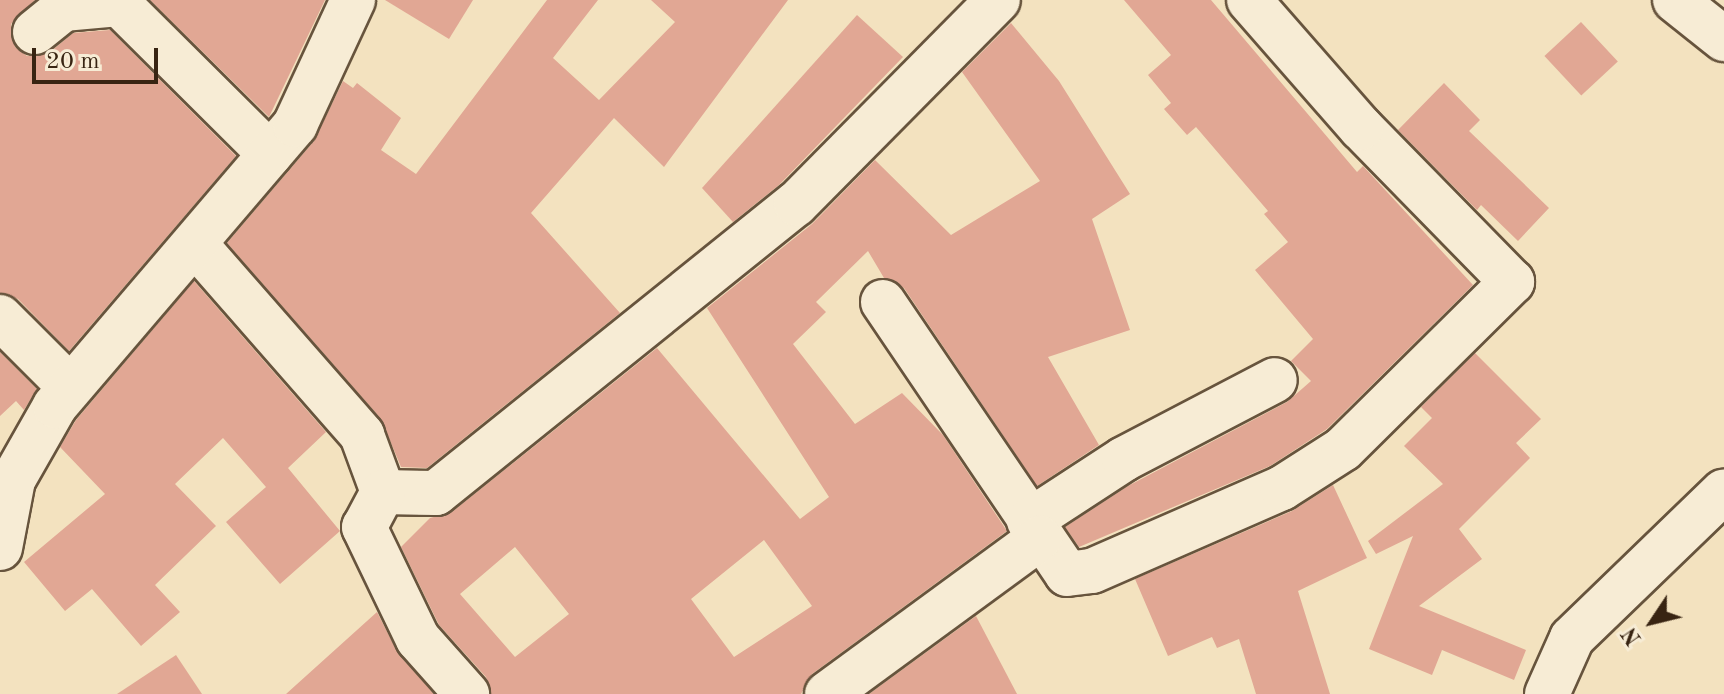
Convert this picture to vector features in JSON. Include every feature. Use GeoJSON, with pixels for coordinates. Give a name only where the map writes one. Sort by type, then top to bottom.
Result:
{"type":"FeatureCollection","features":[{"type":"Feature","properties":{"kind":"street"},"geometry":{"type":"LineString","coordinates":[[0,548],[13,480],[70,387],[295,125],[353,0]]}},
{"type":"Feature","properties":{"kind":"street"},"geometry":{"type":"LineString","coordinates":[[383,492],[436,493],[796,204],[998,0]]}},
{"type":"Feature","properties":{"kind":"street"},"geometry":{"type":"LineString","coordinates":[[883,302],[1067,574],[1092,571],[1282,488],[1343,449],[1512,282],[1361,128],[1249,0]]}},
{"type":"Feature","properties":{"kind":"street"},"geometry":{"type":"LineString","coordinates":[[1675,0],[1724,39]]}},
{"type":"Feature","properties":{"kind":"street"},"geometry":{"type":"LineString","coordinates":[[35,32],[63,9],[119,4],[270,154]]}},
{"type":"Feature","properties":{"kind":"street"},"geometry":{"type":"LineString","coordinates":[[195,244],[362,435],[383,492],[364,527],[418,639],[467,694]]}},
{"type":"Feature","properties":{"kind":"street"},"geometry":{"type":"LineString","coordinates":[[0,317],[70,387]]}},
{"type":"Feature","properties":{"kind":"street"},"geometry":{"type":"LineString","coordinates":[[830,693],[1124,459],[1275,380]]}},
{"type":"Feature","properties":{"kind":"street"},"geometry":{"type":"LineString","coordinates":[[1547,694],[1572,638],[1724,491]]}},
{"type":"Feature","properties":{"kind":"building"},"geometry":{"type":"Polygon","coordinates":[[[0,0],[35,0],[11,24],[15,47],[27,56],[50,52],[73,33],[110,30],[236,156],[69,351],[18,299],[0,293],[0,0]]]}},
{"type":"Feature","properties":{"kind":"building"},"geometry":{"type":"Polygon","coordinates":[[[150,0],[325,0],[269,117],[150,0]]]}},
{"type":"Feature","properties":{"kind":"building"},"geometry":{"type":"Polygon","coordinates":[[[385,0],[473,0],[449,39],[385,0]]]}},
{"type":"Feature","properties":{"kind":"building"},"geometry":{"type":"Polygon","coordinates":[[[547,0],[598,0],[553,58],[599,100],[675,22],[651,0],[788,0],[664,167],[614,118],[531,213],[620,313],[427,468],[401,467],[381,419],[227,243],[314,141],[343,81],[353,88],[357,83],[401,118],[381,150],[416,174],[547,0]]]}},
{"type":"Feature","properties":{"kind":"building"},"geometry":{"type":"Polygon","coordinates":[[[1124,0],[1211,0],[1357,172],[1363,166],[1473,285],[1327,429],[1270,466],[1079,547],[1065,527],[1128,486],[1287,402],[1311,381],[1291,361],[1313,339],[1255,270],[1288,242],[1264,214],[1268,211],[1196,127],[1187,135],[1164,109],[1171,103],[1148,75],[1171,55],[1124,0]]]}},
{"type":"Feature","properties":{"kind":"building"},"geometry":{"type":"Polygon","coordinates":[[[857,15],[903,57],[779,185],[733,222],[702,188],[857,15]]]}},
{"type":"Feature","properties":{"kind":"building"},"geometry":{"type":"Polygon","coordinates":[[[1581,22],[1618,61],[1581,96],[1544,56],[1581,22]]]}},
{"type":"Feature","properties":{"kind":"building"},"geometry":{"type":"Polygon","coordinates":[[[1011,23],[1059,81],[1130,194],[1092,219],[1130,330],[1048,357],[1099,445],[1037,486],[904,288],[884,278],[868,251],[816,302],[826,312],[793,344],[855,424],[902,393],[943,435],[1007,531],[812,674],[801,694],[491,694],[486,677],[439,625],[401,547],[430,518],[452,512],[657,348],[800,519],[829,497],[707,308],[812,224],[875,160],[951,235],[1040,181],[962,72],[1011,23]],[[764,540],[691,599],[734,657],[812,606],[764,540]],[[515,547],[460,594],[515,657],[569,614],[515,547]]]}},
{"type":"Feature","properties":{"kind":"building"},"geometry":{"type":"Polygon","coordinates":[[[1444,83],[1480,120],[1469,131],[1549,208],[1518,241],[1481,205],[1477,210],[1398,130],[1444,83]]]}},
{"type":"Feature","properties":{"kind":"building"},"geometry":{"type":"Polygon","coordinates":[[[194,281],[326,432],[288,468],[340,531],[280,584],[226,522],[266,487],[223,438],[175,484],[216,526],[155,585],[180,612],[141,646],[92,589],[65,611],[24,562],[105,494],[60,447],[76,420],[194,281]]]}},
{"type":"Feature","properties":{"kind":"building"},"geometry":{"type":"Polygon","coordinates":[[[0,352],[37,389],[24,410],[16,401],[0,416],[0,352]]]}},
{"type":"Feature","properties":{"kind":"building"},"geometry":{"type":"Polygon","coordinates":[[[1475,353],[1541,419],[1516,443],[1530,458],[1459,529],[1482,559],[1419,606],[1526,650],[1514,680],[1442,650],[1432,675],[1369,649],[1413,536],[1376,554],[1368,541],[1443,484],[1404,446],[1432,418],[1421,407],[1475,353]]]}},
{"type":"Feature","properties":{"kind":"building"},"geometry":{"type":"Polygon","coordinates":[[[1333,485],[1367,558],[1298,591],[1330,694],[1256,694],[1239,639],[1217,648],[1212,637],[1168,656],[1135,579],[1292,511],[1333,485]]]}},
{"type":"Feature","properties":{"kind":"building"},"geometry":{"type":"Polygon","coordinates":[[[377,612],[399,655],[434,694],[286,694],[377,612]]]}},
{"type":"Feature","properties":{"kind":"building"},"geometry":{"type":"Polygon","coordinates":[[[976,616],[1017,694],[869,694],[976,616]]]}},
{"type":"Feature","properties":{"kind":"building"},"geometry":{"type":"Polygon","coordinates":[[[176,655],[202,694],[117,694],[176,655]]]}}]}
